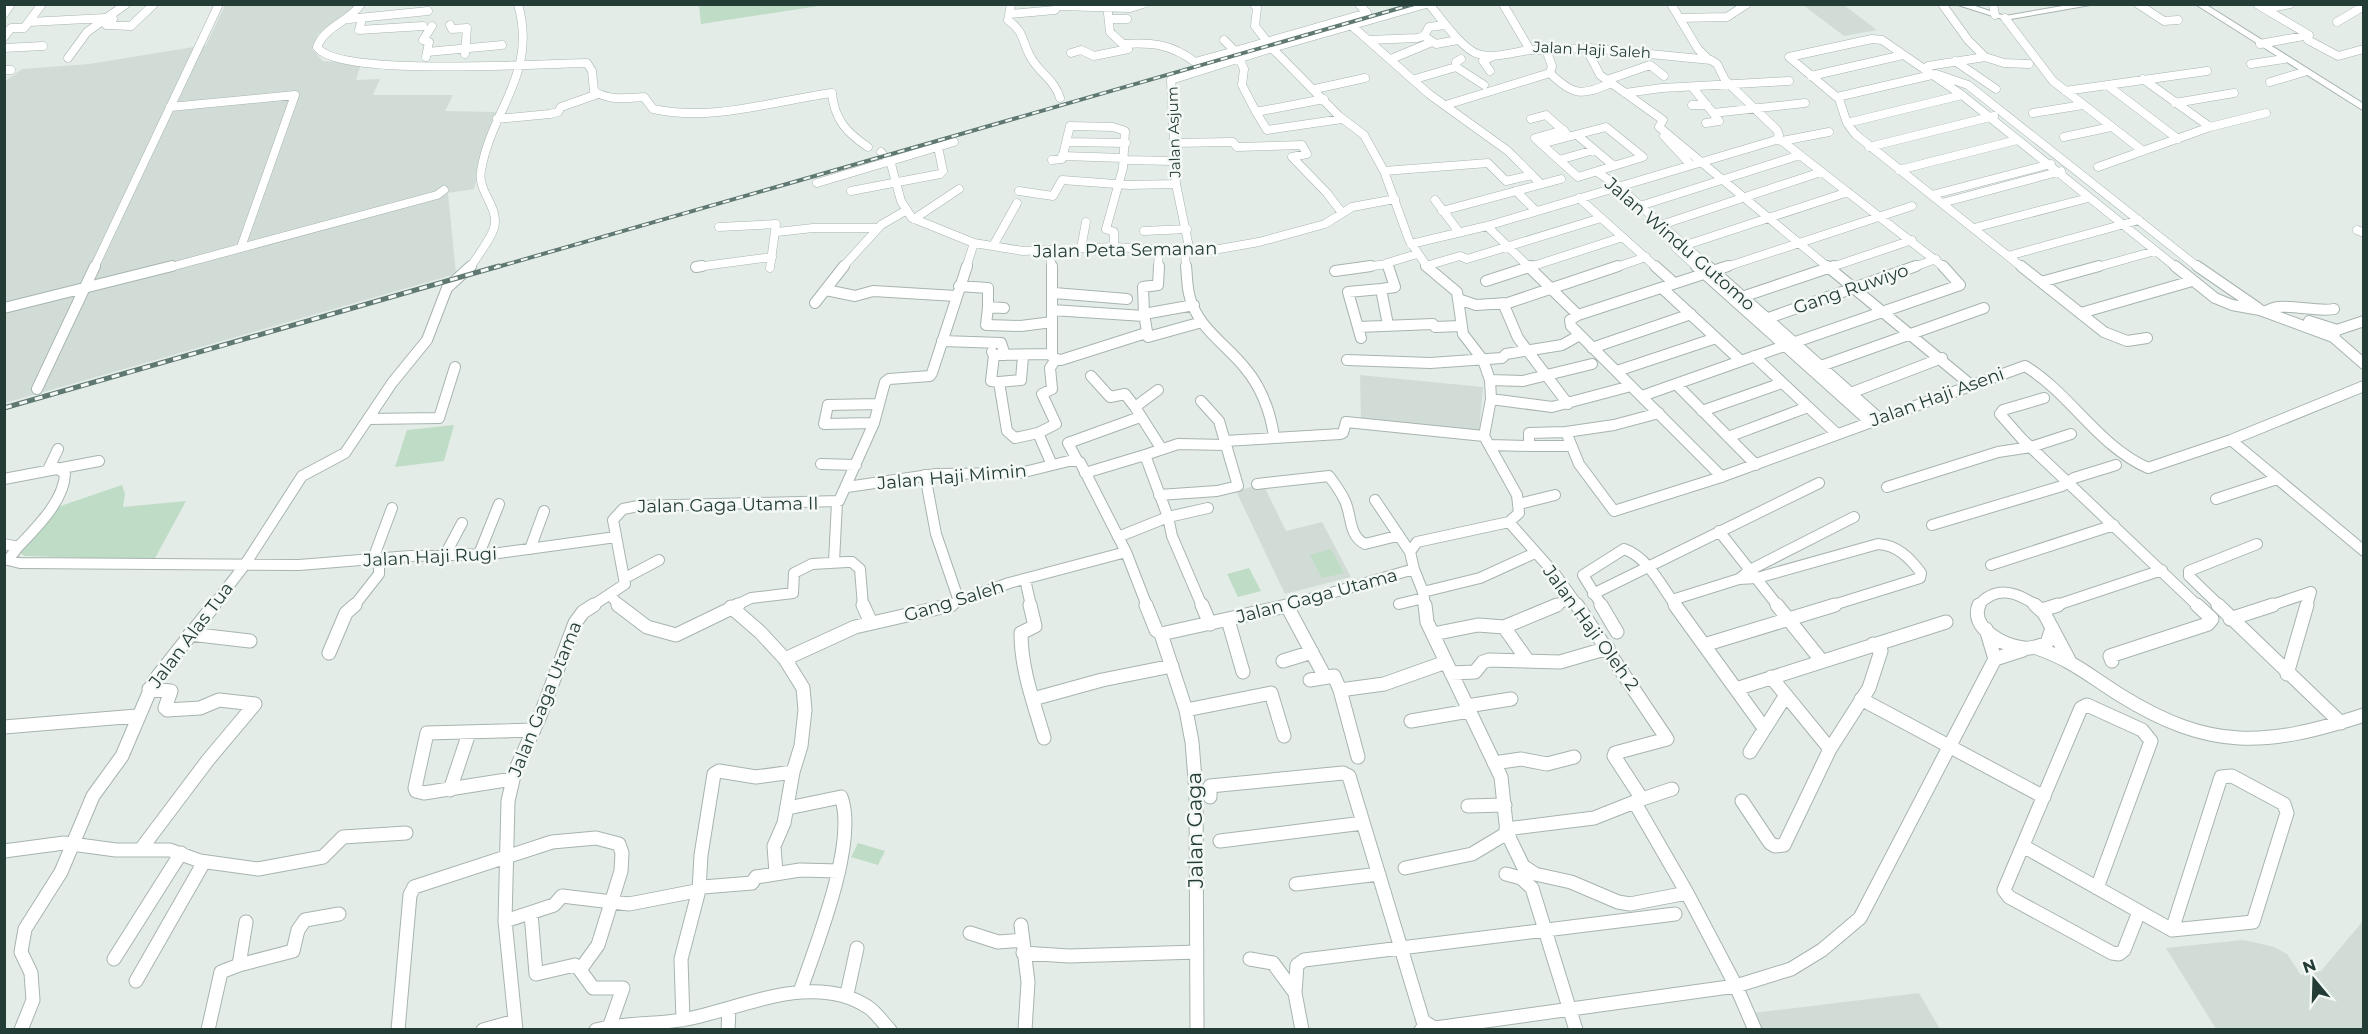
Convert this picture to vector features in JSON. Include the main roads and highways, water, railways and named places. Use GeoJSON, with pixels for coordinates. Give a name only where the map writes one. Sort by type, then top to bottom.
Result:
{"type":"FeatureCollection","features":[{"type":"Feature","properties":{"kind":"railway"},"geometry":{"type":"LineString","coordinates":[[494,268],[1414,4]]}},
{"type":"Feature","properties":{"kind":"railway"},"geometry":{"type":"LineString","coordinates":[[4,408],[499,266]]}}]}
